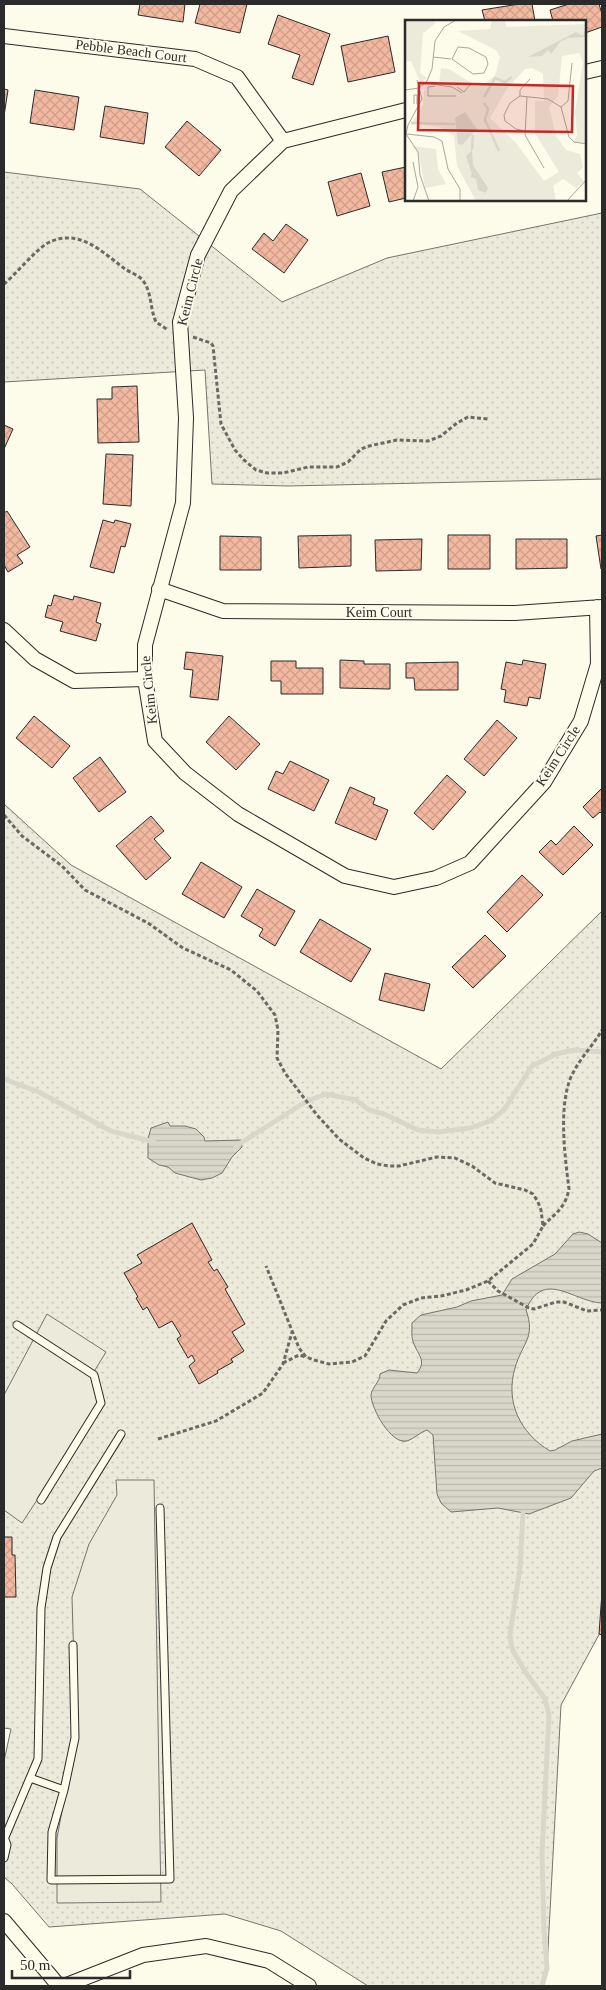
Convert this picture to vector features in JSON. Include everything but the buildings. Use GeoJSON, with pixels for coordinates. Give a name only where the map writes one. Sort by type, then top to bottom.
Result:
{"type":"FeatureCollection","features":[{"type":"Feature","properties":{"kind":"street","name":"Pebble Beach Court"},"geometry":{"type":"LineString","coordinates":[[4,36],[195,59],[237,77],[283,141]]}},
{"type":"Feature","properties":{"kind":"street"},"geometry":{"type":"LineString","coordinates":[[586,72],[602,68]]}},
{"type":"Feature","properties":{"kind":"street","name":"Keim Circle"},"geometry":{"type":"LineString","coordinates":[[405,110],[283,141],[231,191],[198,256],[180,322],[186,418],[183,504],[145,646],[145,679],[156,740],[185,773],[238,814],[345,876],[394,887],[436,878],[470,863],[544,782],[580,721],[598,664],[600,607]]}},
{"type":"Feature","properties":{"kind":"street","name":"Keim Court"},"geometry":{"type":"LineString","coordinates":[[159,589],[223,611],[516,613],[600,607]]}},
{"type":"Feature","properties":{"kind":"street"},"geometry":{"type":"LineString","coordinates":[[4,630],[36,659],[74,681],[145,679]]}},
{"type":"Feature","properties":{"kind":"street"},"geometry":{"type":"LineString","coordinates":[[4,1921],[59,1986]]}},
{"type":"Feature","properties":{"kind":"street"},"geometry":{"type":"LineString","coordinates":[[64,1986],[143,1955],[206,1946],[269,1961],[309,1986]]}},
{"type":"Feature","properties":{"kind":"lane"},"geometry":{"type":"LineString","coordinates":[[17,1325],[94,1375],[101,1402],[41,1500]]}},
{"type":"Feature","properties":{"kind":"lane"},"geometry":{"type":"LineString","coordinates":[[4,1858],[7,1845],[4,1837],[38,1759],[41,1608],[47,1568],[57,1537],[121,1434]]}},
{"type":"Feature","properties":{"kind":"lane"},"geometry":{"type":"LineString","coordinates":[[73,1645],[75,1738],[64,1790],[52,1832],[51,1880],[170,1879],[160,1508]]}},
{"type":"Feature","properties":{"kind":"lane"},"geometry":{"type":"LineString","coordinates":[[30,1778],[64,1790]]}},
{"type":"Feature","properties":{"kind":"path"},"geometry":{"type":"LineString","coordinates":[[4,284],[46,245],[61,238],[78,239],[98,247],[126,270],[144,280],[150,295],[156,322],[164,329],[206,341],[213,346],[221,424],[235,450],[256,470],[267,473],[284,473],[308,467],[337,467],[348,462],[361,449],[369,446],[397,440],[428,441],[441,436],[468,417],[488,419]]}},
{"type":"Feature","properties":{"kind":"path"},"geometry":{"type":"LineString","coordinates":[[4,815],[22,836],[62,866],[85,890],[148,923],[183,948],[231,970],[257,991],[275,1015],[278,1030],[277,1058],[285,1073],[317,1115],[339,1139],[364,1158],[377,1164],[399,1166],[437,1157],[455,1158],[472,1166],[495,1183],[525,1190],[533,1194],[541,1210],[543,1226]]}},
{"type":"Feature","properties":{"kind":"path"},"geometry":{"type":"LineString","coordinates":[[282,1364],[299,1355],[329,1364],[352,1362],[365,1356],[386,1321],[403,1305],[421,1298],[441,1296],[466,1290],[488,1281],[527,1251],[543,1226],[560,1211],[567,1198],[569,1190],[563,1134],[567,1091],[573,1072],[602,1030]]}},
{"type":"Feature","properties":{"kind":"path"},"geometry":{"type":"LineString","coordinates":[[266,1266],[299,1348],[306,1357]]}},
{"type":"Feature","properties":{"kind":"path"},"geometry":{"type":"LineString","coordinates":[[488,1281],[498,1291],[529,1308],[534,1309],[556,1302],[564,1302],[587,1311],[602,1310]]}},
{"type":"Feature","properties":{"kind":"path"},"geometry":{"type":"LineString","coordinates":[[158,1439],[216,1421],[263,1393],[282,1364],[292,1332]]}},
{"type":"Feature","properties":{"kind":"shaded area"},"geometry":{"type":"Polygon","coordinates":[[[4,172],[140,189],[282,302],[387,258],[602,213],[602,479],[288,486],[212,484],[205,370],[4,382],[4,172]]]}},
{"type":"Feature","properties":{"kind":"shaded area"},"geometry":{"type":"Polygon","coordinates":[[[4,804],[71,865],[441,1069],[602,911],[602,1629],[561,1705],[547,1968],[542,1986],[368,1986],[281,1931],[225,1914],[49,1927],[4,1877],[4,1761],[11,1729],[4,1728],[4,804]]]}},
{"type":"Feature","properties":{"kind":"shaded area"},"geometry":{"type":"Polygon","coordinates":[[[168,1122],[170,1126],[185,1126],[196,1129],[204,1137],[205,1141],[241,1140],[242,1147],[232,1157],[222,1173],[212,1178],[201,1180],[175,1173],[168,1167],[159,1165],[148,1158],[148,1139],[151,1128],[168,1122]]]}},
{"type":"Feature","properties":{"kind":"shaded area"},"geometry":{"type":"Polygon","coordinates":[[[579,1232],[588,1234],[602,1243],[602,1303],[560,1290],[550,1289],[541,1291],[533,1298],[526,1310],[529,1320],[529,1334],[515,1368],[512,1393],[514,1404],[523,1426],[539,1444],[550,1451],[572,1441],[602,1434],[602,1468],[594,1471],[571,1498],[529,1514],[498,1508],[451,1512],[441,1503],[437,1494],[433,1435],[427,1430],[407,1441],[401,1441],[395,1437],[383,1424],[374,1408],[371,1395],[373,1389],[379,1380],[380,1374],[389,1370],[417,1373],[420,1369],[422,1361],[412,1339],[412,1323],[421,1315],[457,1307],[471,1301],[502,1295],[512,1279],[555,1254],[573,1234],[579,1232]]]}},
{"type":"Feature","properties":{"kind":"shaded area"},"geometry":{"type":"Polygon","coordinates":[[[47,1314],[106,1352],[92,1375],[99,1405],[22,1523],[4,1510],[4,1395],[47,1314]]]}},
{"type":"Feature","properties":{"kind":"shaded area"},"geometry":{"type":"Polygon","coordinates":[[[116,1480],[154,1480],[161,1902],[57,1903],[57,1838],[76,1735],[72,1597],[89,1544],[117,1495],[116,1480]]]}},
{"type":"Feature","properties":{"kind":"waterway"},"geometry":{"type":"LineString","coordinates":[[236,1146],[307,1101],[326,1094],[356,1100],[369,1110],[384,1114],[418,1130],[438,1132],[470,1128],[490,1121],[504,1110],[532,1066],[556,1054],[574,1050],[602,1052]]}},
{"type":"Feature","properties":{"kind":"waterway"},"geometry":{"type":"LineString","coordinates":[[4,1079],[39,1092],[111,1131],[154,1142]]}},
{"type":"Feature","properties":{"kind":"waterway"},"geometry":{"type":"LineString","coordinates":[[523,1513],[520,1568],[510,1634],[511,1644],[526,1673],[545,1699],[549,1715],[542,1853],[547,1968],[542,1986]]}}]}
